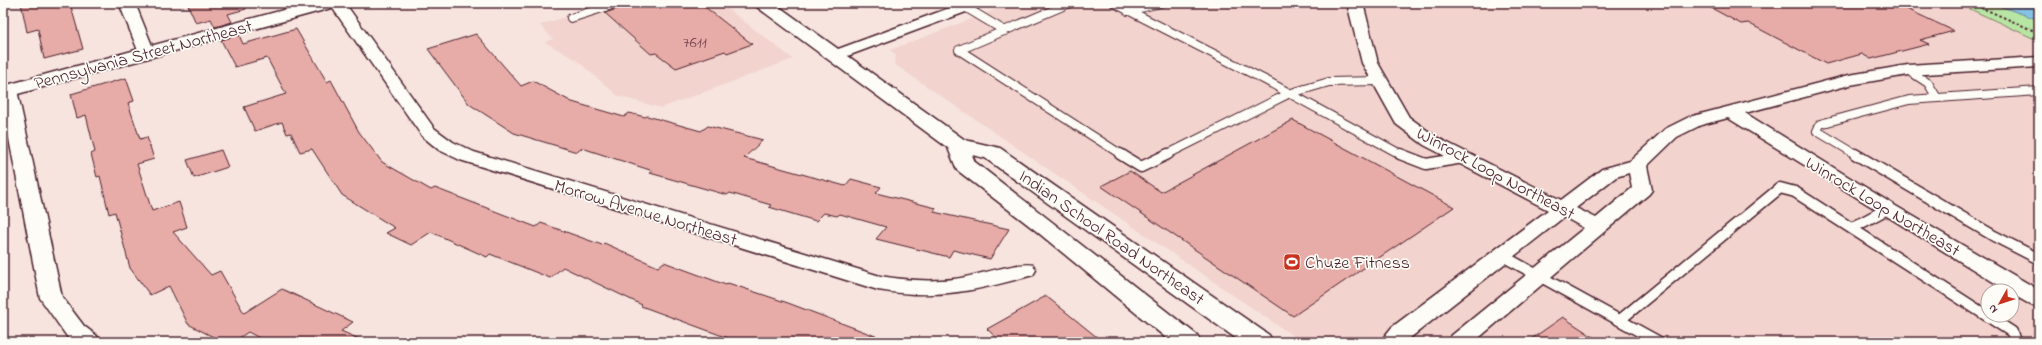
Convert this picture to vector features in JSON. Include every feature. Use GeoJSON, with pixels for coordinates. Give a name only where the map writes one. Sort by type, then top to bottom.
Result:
{"type":"FeatureCollection","features":[{"type":"Feature","properties":{"kind":"street"},"geometry":{"type":"LineString","coordinates":[[128,3],[147,53]]}},
{"type":"Feature","properties":{"kind":"street","name":"Pennsylvania Street Northeast"},"geometry":{"type":"LineString","coordinates":[[5,91],[329,3]]}},
{"type":"Feature","properties":{"kind":"street","name":"Morrow Avenue Northeast"},"geometry":{"type":"LineString","coordinates":[[337,3],[428,132],[446,146],[467,156],[885,284],[919,289],[956,287],[1025,270]]}},
{"type":"Feature","properties":{"kind":"street","name":"Indian School Road Northeast"},"geometry":{"type":"LineString","coordinates":[[762,3],[836,54],[958,145],[992,153],[1260,342]]}},
{"type":"Feature","properties":{"kind":"street","name":"Winrock Loop Northeast"},"geometry":{"type":"LineString","coordinates":[[1355,3],[1370,63],[1396,113],[1409,127],[1463,158],[1598,227]]}},
{"type":"Feature","properties":{"kind":"street"},"geometry":{"type":"LineString","coordinates":[[836,54],[971,5]]}},
{"type":"Feature","properties":{"kind":"street"},"geometry":{"type":"LineString","coordinates":[[1391,339],[1609,173],[1637,165],[1662,141],[1681,127],[1729,111],[1867,76],[1908,70],[2039,62]]}},
{"type":"Feature","properties":{"kind":"street"},"geometry":{"type":"LineString","coordinates":[[5,91],[51,298],[76,332],[89,342]]}},
{"type":"Feature","properties":{"kind":"street","name":"Winrock Loop Northeast"},"geometry":{"type":"LineString","coordinates":[[1729,111],[1887,209],[2039,300]]}},
{"type":"Feature","properties":{"kind":"street","name":"Indian School Road Northeast"},"geometry":{"type":"LineString","coordinates":[[958,145],[965,165],[1043,225],[1188,342]]}},
{"type":"Feature","properties":{"kind":"street"},"geometry":{"type":"LineString","coordinates":[[1459,342],[1642,190],[1637,165]]}},
{"type":"Feature","properties":{"kind":"lane"},"geometry":{"type":"LineString","coordinates":[[571,18],[618,3]]}},
{"type":"Feature","properties":{"kind":"lane"},"geometry":{"type":"LineString","coordinates":[[1070,3],[959,50],[1141,168],[1288,94],[1329,82],[1379,81]]}},
{"type":"Feature","properties":{"kind":"lane"},"geometry":{"type":"LineString","coordinates":[[1114,3],[1410,159],[1426,164],[1463,158]]}},
{"type":"Feature","properties":{"kind":"lane"},"geometry":{"type":"LineString","coordinates":[[1128,11],[1160,3]]}},
{"type":"Feature","properties":{"kind":"lane"},"geometry":{"type":"LineString","coordinates":[[971,5],[1005,30]]}},
{"type":"Feature","properties":{"kind":"lane"},"geometry":{"type":"LineString","coordinates":[[1908,70],[1928,83],[1937,98]]}},
{"type":"Feature","properties":{"kind":"lane"},"geometry":{"type":"LineString","coordinates":[[2039,91],[1909,100],[1820,124],[1817,131],[1994,236],[2039,259]]}},
{"type":"Feature","properties":{"kind":"lane"},"geometry":{"type":"LineString","coordinates":[[1620,320],[1780,188],[1795,192],[2012,332],[2014,342]]}},
{"type":"Feature","properties":{"kind":"lane"},"geometry":{"type":"LineString","coordinates":[[1852,228],[1887,209]]}},
{"type":"Feature","properties":{"kind":"lane"},"geometry":{"type":"LineString","coordinates":[[1501,255],[1659,342]]}},
{"type":"Feature","properties":{"kind":"path"},"geometry":{"type":"LineString","coordinates":[[1971,3],[2039,33]]}},
{"type":"Feature","properties":{"kind":"shaded area"},"geometry":{"type":"Polygon","coordinates":[[[611,3],[720,3],[793,59],[661,108],[618,96],[575,59],[545,42],[553,39],[540,25],[611,3]]]}},
{"type":"Feature","properties":{"kind":"shaded area"},"geometry":{"type":"Polygon","coordinates":[[[1013,3],[2039,3],[2039,342],[1302,342],[894,64],[896,55],[890,50],[1013,3]]]}},
{"type":"Feature","properties":{"kind":"green space"},"geometry":{"type":"Polygon","coordinates":[[[1957,3],[2039,3],[2039,41],[1957,3]]]}},
{"type":"Feature","properties":{"kind":"water"},"geometry":{"type":"Polygon","coordinates":[[[1991,3],[2039,3],[2039,20],[1991,3]]]}},
{"type":"Feature","properties":{"kind":"building"},"geometry":{"type":"Polygon","coordinates":[[[21,3],[70,3],[83,49],[44,59],[38,29],[27,32],[21,3]]]}},
{"type":"Feature","properties":{"kind":"building"},"geometry":{"type":"Polygon","coordinates":[[[187,3],[245,3],[246,9],[228,14],[232,22],[215,27],[211,19],[196,23],[187,3]]]}},
{"type":"Feature","properties":{"kind":"building"},"geometry":{"type":"Polygon","coordinates":[[[623,3],[700,3],[752,44],[727,53],[725,51],[676,68],[656,53],[651,54],[605,13],[620,8],[623,3]]]}},
{"type":"Feature","properties":{"kind":"building"},"geometry":{"type":"Polygon","coordinates":[[[1702,3],[1894,3],[1954,31],[1920,40],[1929,44],[1871,59],[1862,54],[1826,64],[1748,23],[1741,24],[1702,3]]]}},
{"type":"Feature","properties":{"kind":"building"},"geometry":{"type":"Polygon","coordinates":[[[296,29],[327,82],[331,80],[359,132],[382,162],[431,190],[435,188],[536,227],[541,223],[602,245],[604,243],[658,267],[664,262],[726,285],[728,283],[788,303],[886,340],[885,342],[739,342],[641,306],[642,305],[563,267],[550,278],[490,254],[487,257],[431,232],[411,245],[386,233],[395,228],[342,195],[312,149],[300,152],[291,133],[287,134],[282,122],[255,131],[244,107],[286,94],[267,58],[235,67],[221,40],[239,35],[243,44],[296,29]]]}},
{"type":"Feature","properties":{"kind":"building"},"geometry":{"type":"Polygon","coordinates":[[[476,34],[521,86],[533,81],[572,102],[624,117],[629,113],[645,117],[647,116],[701,131],[708,126],[763,140],[744,158],[845,186],[851,179],[881,187],[876,193],[936,208],[934,212],[1009,229],[990,259],[953,250],[949,257],[876,239],[886,227],[840,214],[837,216],[824,213],[816,221],[769,207],[771,205],[730,193],[727,195],[650,173],[653,171],[582,148],[577,152],[514,133],[469,104],[428,49],[476,34]]]}},
{"type":"Feature","properties":{"kind":"building"},"geometry":{"type":"Polygon","coordinates":[[[126,78],[134,101],[128,103],[140,139],[147,137],[154,159],[137,164],[152,211],[179,202],[187,227],[173,232],[211,275],[220,271],[244,313],[282,289],[353,322],[341,331],[366,342],[267,342],[248,332],[233,342],[223,342],[188,324],[169,286],[150,295],[130,268],[115,212],[109,214],[100,176],[97,177],[91,154],[95,152],[86,115],[77,118],[71,94],[126,78]]]}},
{"type":"Feature","properties":{"kind":"building","name":"Chuze Fitness"},"geometry":{"type":"Polygon","coordinates":[[[1293,120],[1454,207],[1293,316],[1101,186],[1130,171],[1161,192],[1293,120]]]}},
{"type":"Feature","properties":{"kind":"building"},"geometry":{"type":"Polygon","coordinates":[[[221,150],[228,167],[194,178],[187,160],[221,150]]]}},
{"type":"Feature","properties":{"kind":"building"},"geometry":{"type":"Polygon","coordinates":[[[1046,296],[1103,342],[1001,342],[987,329],[1046,296]]]}},
{"type":"Feature","properties":{"kind":"building"},"geometry":{"type":"Polygon","coordinates":[[[1563,317],[1601,342],[1527,342],[1563,317]]]}},
{"type":"Feature","properties":{"kind":"place","name":"Chuze Fitness"},"geometry":{"type":"Point","coordinates":[1292,262]}}]}
